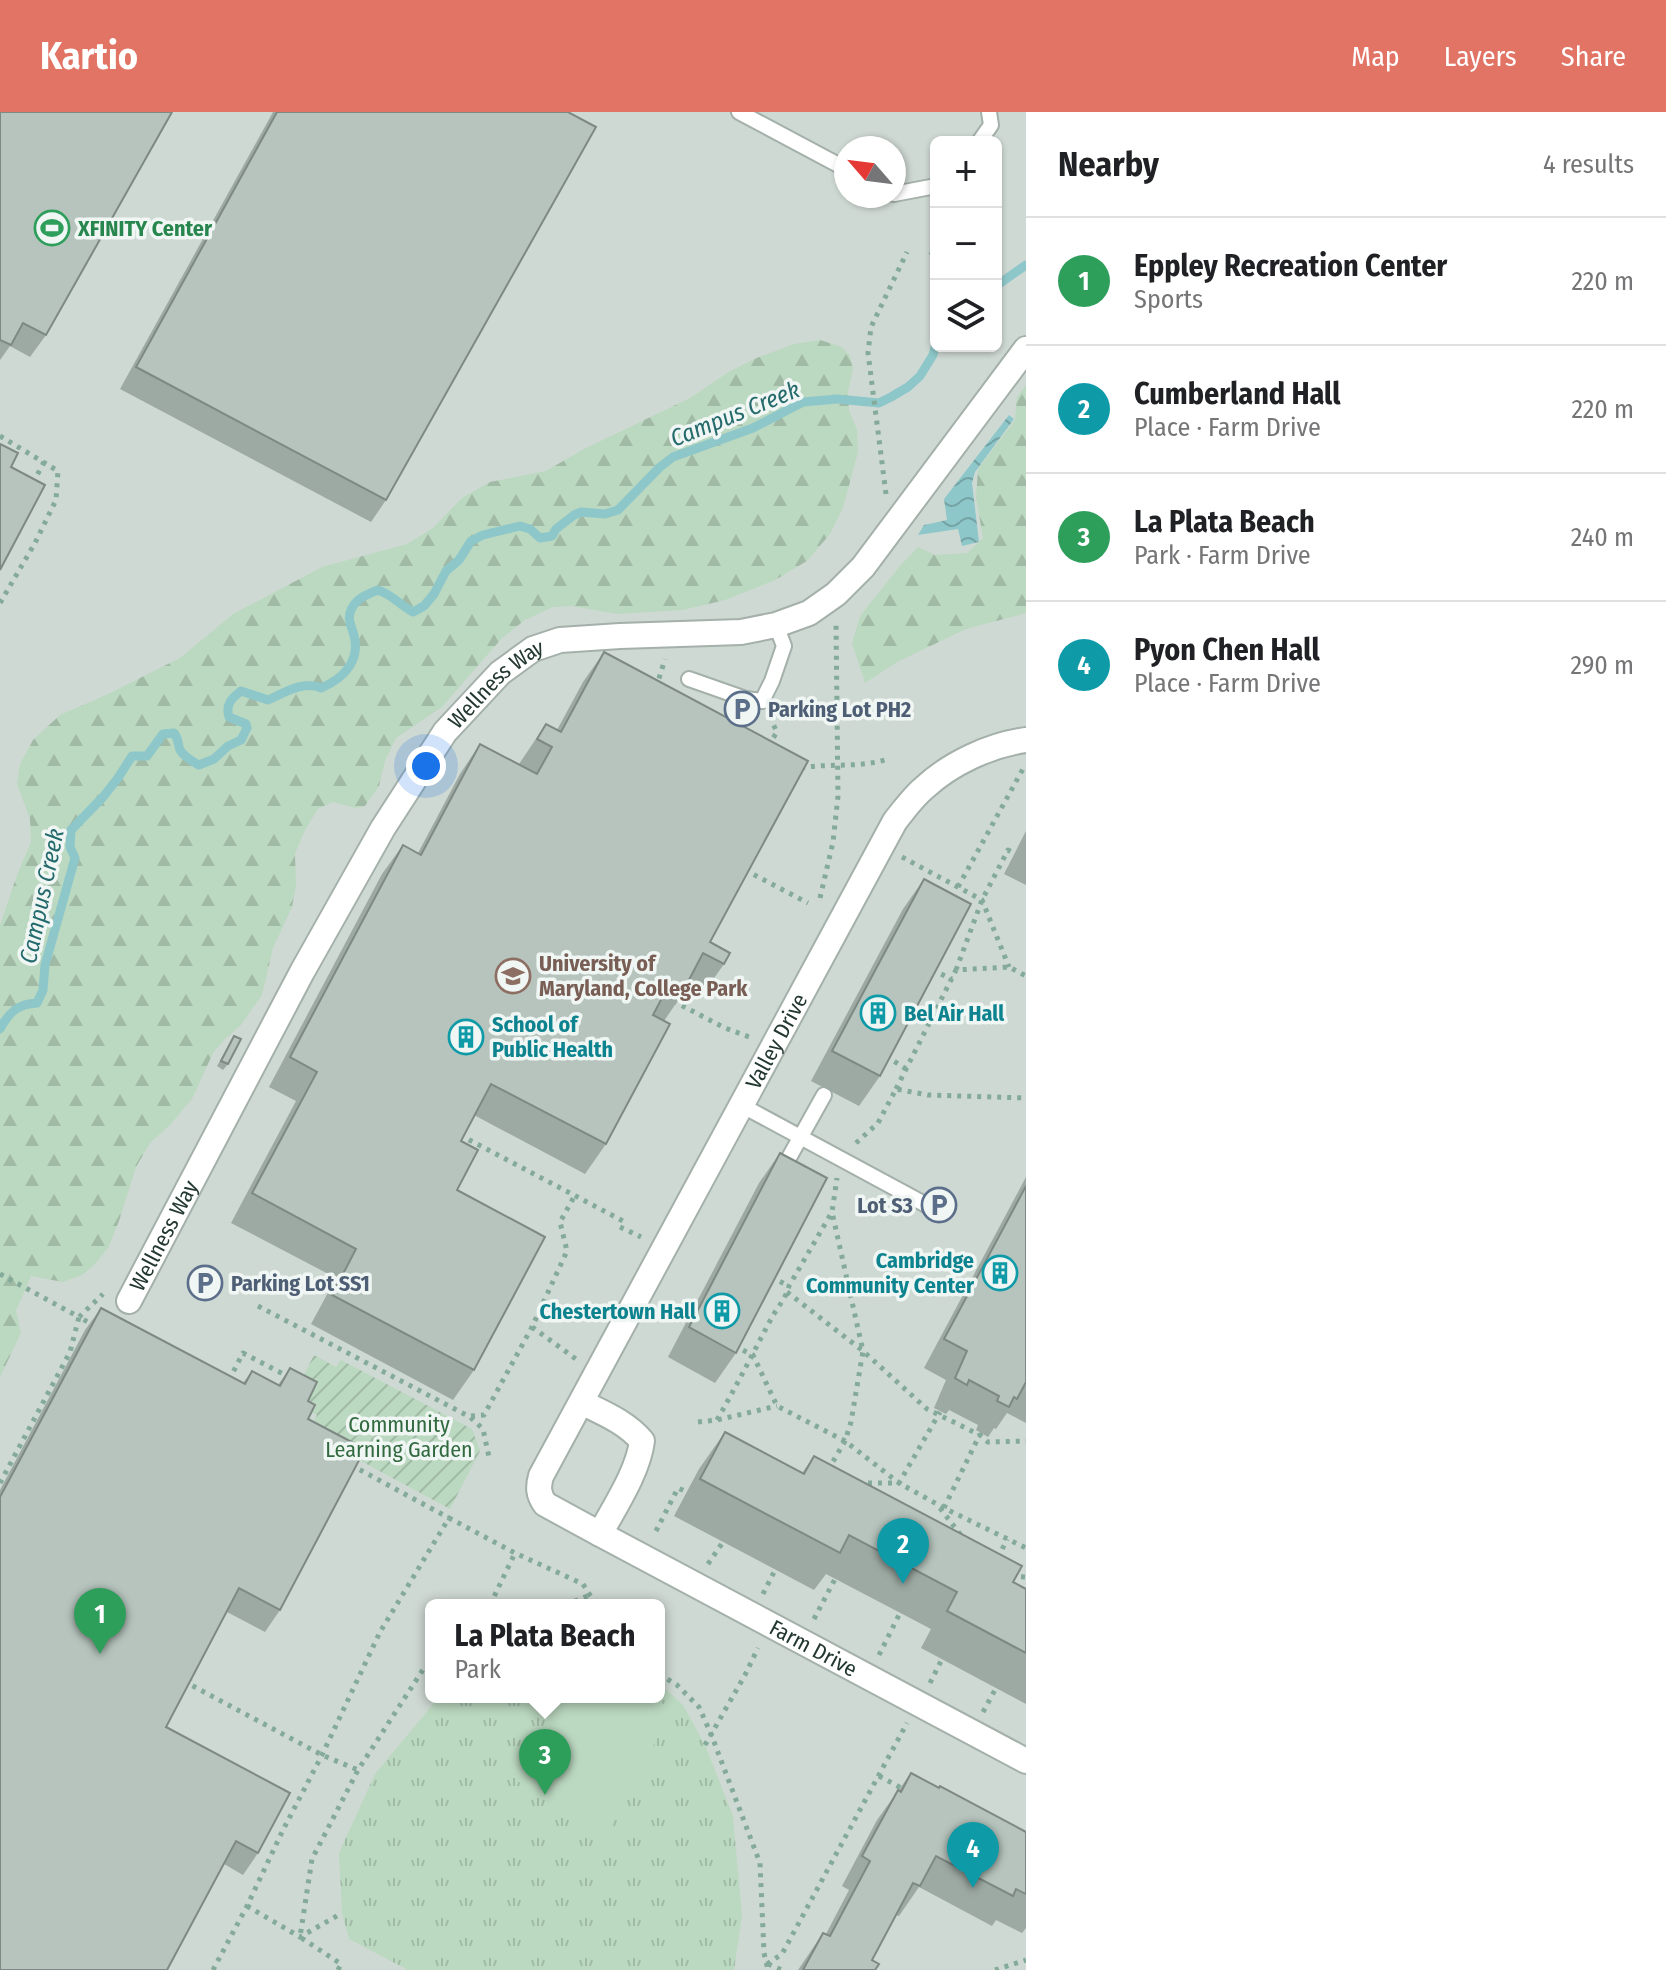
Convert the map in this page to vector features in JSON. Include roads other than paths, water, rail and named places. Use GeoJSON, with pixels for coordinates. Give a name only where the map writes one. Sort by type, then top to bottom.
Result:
{"type":"FeatureCollection","features":[{"type":"Feature","properties":{"kind":"street","name":"Wellness Way"},"geometry":{"type":"LineString","coordinates":[[129,1301],[302,972],[383,828],[445,732],[500,673],[533,649],[560,640],[741,632],[776,625],[809,613],[836,594],[863,567],[1026,349]]}},
{"type":"Feature","properties":{"kind":"street","name":"Valley Drive"},"geometry":{"type":"LineString","coordinates":[[600,1534],[545,1504],[539,1495],[541,1476],[895,821],[925,787],[951,768],[985,751],[1026,740]]}},
{"type":"Feature","properties":{"kind":"street"},"geometry":{"type":"LineString","coordinates":[[581,1402],[623,1423],[642,1441],[633,1469],[600,1534]]}},
{"type":"Feature","properties":{"kind":"street","name":"Farm Drive"},"geometry":{"type":"LineString","coordinates":[[600,1534],[1026,1761]]}},
{"type":"Feature","properties":{"kind":"lane"},"geometry":{"type":"LineString","coordinates":[[739,112],[834,163]]}},
{"type":"Feature","properties":{"kind":"lane"},"geometry":{"type":"LineString","coordinates":[[983,136],[991,125],[989,112]]}},
{"type":"Feature","properties":{"kind":"lane"},"geometry":{"type":"LineString","coordinates":[[906,192],[930,187]]}},
{"type":"Feature","properties":{"kind":"lane"},"geometry":{"type":"LineString","coordinates":[[689,679],[746,699],[762,701],[784,646],[776,625]]}},
{"type":"Feature","properties":{"kind":"lane"},"geometry":{"type":"LineString","coordinates":[[775,1182],[824,1095]]}},
{"type":"Feature","properties":{"kind":"lane"},"geometry":{"type":"LineString","coordinates":[[741,1105],[943,1214]]}},
{"type":"Feature","properties":{"kind":"water"},"geometry":{"type":"Polygon","coordinates":[[[1009,415],[1014,419],[975,472],[972,483],[979,542],[962,546],[958,529],[918,535],[924,525],[947,520],[944,499],[1009,415]]]}},
{"type":"Feature","properties":{"kind":"waterway","name":"Campus Creek"},"geometry":{"type":"LineString","coordinates":[[1002,282],[1026,265]]}},
{"type":"Feature","properties":{"kind":"waterway","name":"Campus Creek"},"geometry":{"type":"LineString","coordinates":[[0,1029],[15,1010],[37,1003],[43,990],[45,965],[75,858],[70,847],[71,830],[103,797],[132,756],[147,756],[163,734],[174,733],[180,750],[191,760],[199,765],[214,759],[228,746],[241,740],[247,728],[246,724],[229,717],[228,712],[230,702],[241,691],[268,700],[301,686],[321,688],[344,673],[355,651],[350,614],[363,597],[378,590],[413,612],[424,606],[434,594],[446,571],[459,560],[471,541],[483,535],[520,526],[530,529],[540,538],[552,536],[556,529],[581,512],[605,514],[618,510],[673,457],[753,428],[803,402],[837,399],[879,403],[908,387],[920,376],[934,352]]}},
{"type":"Feature","properties":{"kind":"place","name":"XFINITY Center"},"geometry":{"type":"Point","coordinates":[52,228]}},
{"type":"Feature","properties":{"kind":"place","name":"Parking Lot PH2"},"geometry":{"type":"Point","coordinates":[742,709]}},
{"type":"Feature","properties":{"kind":"place","name":"University of Maryland, College Park"},"geometry":{"type":"Point","coordinates":[513,976]}},
{"type":"Feature","properties":{"kind":"place","name":"Bel Air Hall"},"geometry":{"type":"Point","coordinates":[878,1013]}},
{"type":"Feature","properties":{"kind":"place","name":"School of Public Health"},"geometry":{"type":"Point","coordinates":[466,1037]}},
{"type":"Feature","properties":{"kind":"place","name":"Lot S3"},"geometry":{"type":"Point","coordinates":[939,1205]}},
{"type":"Feature","properties":{"kind":"place","name":"Cambridge Community Center"},"geometry":{"type":"Point","coordinates":[1000,1273]}},
{"type":"Feature","properties":{"kind":"place","name":"Parking Lot SS1"},"geometry":{"type":"Point","coordinates":[205,1283]}},
{"type":"Feature","properties":{"kind":"place","name":"Chestertown Hall"},"geometry":{"type":"Point","coordinates":[722,1311]}},
{"type":"Feature","properties":{"kind":"place","name":"Cumberland Hall"},"geometry":{"type":"Point","coordinates":[903,1584]}},
{"type":"Feature","properties":{"kind":"place","name":"Eppley Recreation Center"},"geometry":{"type":"Point","coordinates":[100,1654]}},
{"type":"Feature","properties":{"kind":"place","name":"La Plata Beach"},"geometry":{"type":"Point","coordinates":[545,1795]}},
{"type":"Feature","properties":{"kind":"place","name":"Pyon Chen Hall"},"geometry":{"type":"Point","coordinates":[973,1888]}},
{"type":"Feature","properties":{"kind":"park label","name":"Community Learning Garden"},"geometry":{"type":"Point","coordinates":[399,1436]}}]}
